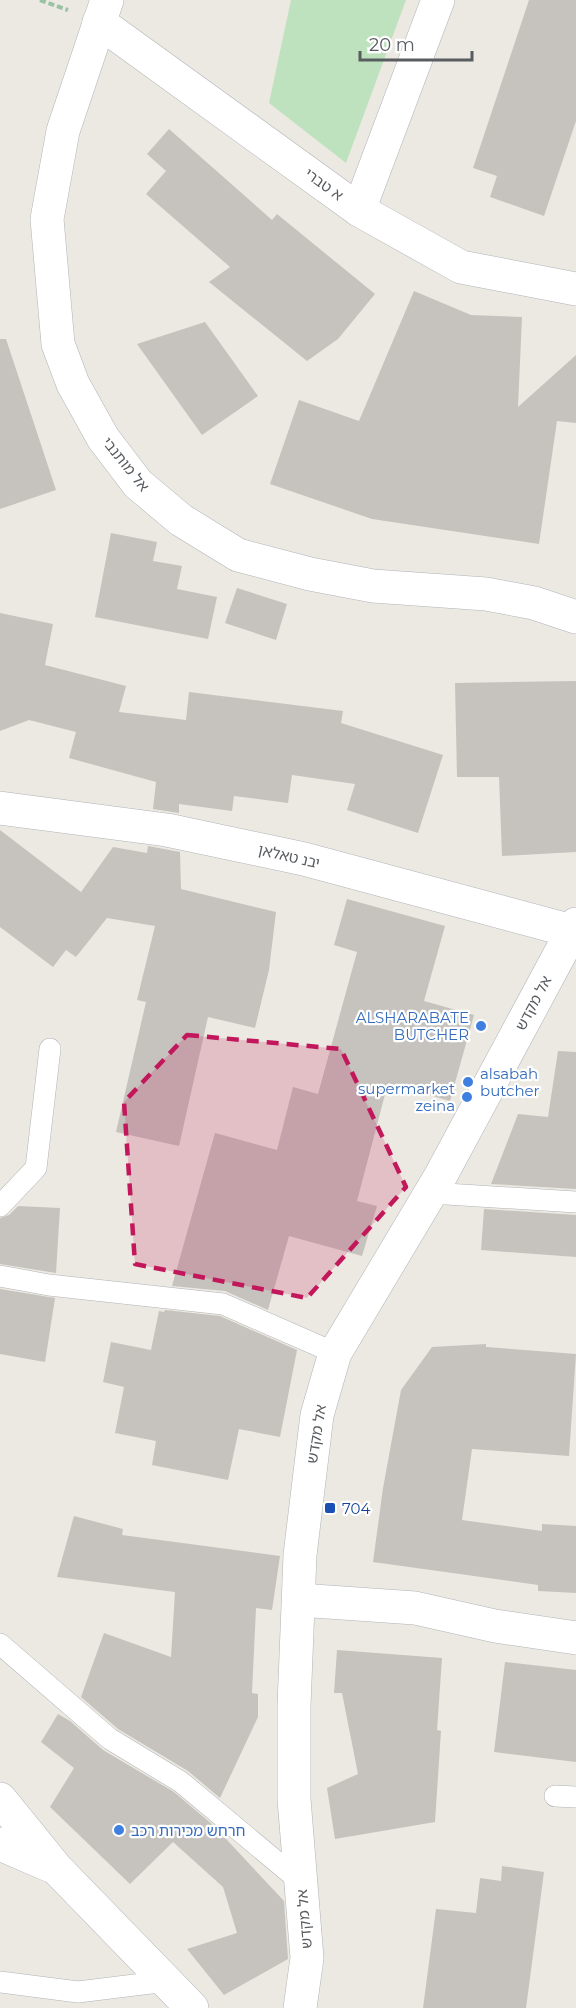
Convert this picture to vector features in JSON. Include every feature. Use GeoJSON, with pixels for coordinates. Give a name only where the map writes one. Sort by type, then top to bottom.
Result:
{"type":"FeatureCollection","features":[{"type":"Feature","properties":{"kind":"street"},"geometry":{"type":"LineString","coordinates":[[359,210],[438,0]]}},
{"type":"Feature","properties":{"kind":"street","name":"א טברי"},"geometry":{"type":"LineString","coordinates":[[103,11],[359,210],[461,267],[576,289]]}},
{"type":"Feature","properties":{"kind":"street","name":"אל מותנבי"},"geometry":{"type":"LineString","coordinates":[[103,11],[63,131],[47,219],[58,344],[73,384],[103,438],[138,484],[181,520],[238,555],[310,574],[372,586],[486,594],[534,603],[576,617]]}},
{"type":"Feature","properties":{"kind":"street","name":"יבנ טאלאן"},"geometry":{"type":"LineString","coordinates":[[0,808],[167,830],[304,859],[574,927]]}},
{"type":"Feature","properties":{"kind":"street","name":"אל מקדש"},"geometry":{"type":"LineString","coordinates":[[300,2008],[307,1958],[294,1799],[294,1706],[300,1555],[317,1415],[335,1353],[430,1193],[574,927]]}},
{"type":"Feature","properties":{"kind":"street"},"geometry":{"type":"LineString","coordinates":[[298,1600],[415,1608],[495,1626],[576,1638]]}},
{"type":"Feature","properties":{"kind":"street"},"geometry":{"type":"LineString","coordinates":[[0,1799],[56,1868],[192,2008]]}},
{"type":"Feature","properties":{"kind":"street"},"geometry":{"type":"LineString","coordinates":[[0,1844],[56,1868]]}},
{"type":"Feature","properties":{"kind":"lane"},"geometry":{"type":"LineString","coordinates":[[0,1206],[36,1168],[50,1049]]}},
{"type":"Feature","properties":{"kind":"lane"},"geometry":{"type":"LineString","coordinates":[[430,1193],[576,1202]]}},
{"type":"Feature","properties":{"kind":"lane"},"geometry":{"type":"LineString","coordinates":[[0,1276],[49,1285],[223,1304],[335,1353]]}},
{"type":"Feature","properties":{"kind":"lane"},"geometry":{"type":"LineString","coordinates":[[0,1644],[110,1739],[181,1782],[301,1882]]}},
{"type":"Feature","properties":{"kind":"lane"},"geometry":{"type":"LineString","coordinates":[[0,1982],[78,1992],[166,1981]]}},
{"type":"Feature","properties":{"kind":"highlighted area"},"geometry":{"type":"Polygon","coordinates":[[[187,1035],[341,1049],[406,1187],[307,1298],[135,1264],[124,1102],[187,1035]]]}},
{"type":"Feature","properties":{"kind":"green space"},"geometry":{"type":"Polygon","coordinates":[[[291,0],[406,0],[346,163],[269,103],[291,0]]]}},
{"type":"Feature","properties":{"kind":"building"},"geometry":{"type":"Polygon","coordinates":[[[529,0],[576,0],[576,121],[544,216],[490,197],[497,176],[473,168],[529,0]]]}},
{"type":"Feature","properties":{"kind":"building"},"geometry":{"type":"Polygon","coordinates":[[[169,129],[272,220],[277,214],[375,294],[338,339],[307,361],[209,282],[230,267],[146,194],[166,171],[147,154],[169,129]]]}},
{"type":"Feature","properties":{"kind":"building"},"geometry":{"type":"Polygon","coordinates":[[[414,291],[471,315],[522,317],[518,407],[576,355],[576,423],[557,421],[539,544],[372,519],[270,484],[299,400],[359,421],[414,291]]]}},
{"type":"Feature","properties":{"kind":"building"},"geometry":{"type":"Polygon","coordinates":[[[205,322],[258,396],[202,435],[137,344],[205,322]]]}},
{"type":"Feature","properties":{"kind":"building"},"geometry":{"type":"Polygon","coordinates":[[[0,339],[6,339],[56,490],[0,509],[0,339]]]}},
{"type":"Feature","properties":{"kind":"building"},"geometry":{"type":"Polygon","coordinates":[[[111,533],[157,542],[153,561],[182,566],[177,589],[217,597],[208,639],[95,617],[111,533]]]}},
{"type":"Feature","properties":{"kind":"building"},"geometry":{"type":"Polygon","coordinates":[[[237,588],[287,604],[276,640],[225,623],[237,588]]]}},
{"type":"Feature","properties":{"kind":"building"},"geometry":{"type":"Polygon","coordinates":[[[0,613],[53,624],[45,665],[126,686],[119,712],[186,720],[189,692],[343,711],[341,723],[443,755],[418,833],[347,810],[355,784],[292,775],[288,803],[234,796],[232,811],[179,804],[179,813],[153,809],[156,782],[69,758],[76,732],[29,720],[0,731],[0,613]]]}},
{"type":"Feature","properties":{"kind":"building"},"geometry":{"type":"Polygon","coordinates":[[[576,681],[576,852],[502,856],[499,777],[457,777],[455,683],[576,681]]]}},
{"type":"Feature","properties":{"kind":"building"},"geometry":{"type":"Polygon","coordinates":[[[0,830],[81,892],[113,847],[147,853],[148,846],[180,852],[181,889],[276,912],[269,970],[255,1028],[208,1017],[179,1146],[116,1132],[146,1002],[137,1000],[155,926],[107,918],[76,957],[66,950],[53,967],[0,927],[0,830]]]}},
{"type":"Feature","properties":{"kind":"building"},"geometry":{"type":"Polygon","coordinates":[[[347,899],[445,926],[424,1001],[474,1015],[450,1101],[388,1083],[357,1201],[377,1206],[362,1256],[289,1236],[268,1310],[225,1291],[172,1286],[215,1133],[277,1150],[293,1087],[318,1094],[357,952],[334,945],[347,899]]]}},
{"type":"Feature","properties":{"kind":"building"},"geometry":{"type":"Polygon","coordinates":[[[558,1051],[576,1052],[576,1189],[491,1184],[518,1114],[548,1117],[558,1051]]]}},
{"type":"Feature","properties":{"kind":"building"},"geometry":{"type":"Polygon","coordinates":[[[18,1206],[60,1208],[56,1273],[0,1264],[0,1218],[9,1215],[18,1206]]]}},
{"type":"Feature","properties":{"kind":"building"},"geometry":{"type":"Polygon","coordinates":[[[484,1209],[576,1215],[576,1257],[481,1250],[484,1209]]]}},
{"type":"Feature","properties":{"kind":"building"},"geometry":{"type":"Polygon","coordinates":[[[0,1289],[55,1298],[45,1362],[0,1354],[0,1289]]]}},
{"type":"Feature","properties":{"kind":"building"},"geometry":{"type":"Polygon","coordinates":[[[165,1310],[220,1316],[297,1350],[280,1437],[239,1429],[228,1480],[152,1465],[156,1441],[115,1433],[124,1387],[103,1382],[111,1342],[151,1350],[159,1311],[164,1312],[165,1310]]]}},
{"type":"Feature","properties":{"kind":"building"},"geometry":{"type":"Polygon","coordinates":[[[486,1344],[486,1347],[576,1354],[569,1456],[472,1449],[462,1520],[542,1531],[542,1524],[576,1526],[576,1593],[538,1591],[538,1585],[373,1562],[383,1488],[401,1390],[432,1347],[486,1344]]]}},
{"type":"Feature","properties":{"kind":"building"},"geometry":{"type":"Polygon","coordinates":[[[74,1516],[123,1529],[122,1535],[280,1556],[272,1610],[256,1608],[252,1693],[258,1694],[258,1717],[220,1798],[188,1771],[118,1729],[81,1697],[104,1633],[171,1657],[175,1592],[57,1577],[74,1516]]]}},
{"type":"Feature","properties":{"kind":"building"},"geometry":{"type":"Polygon","coordinates":[[[337,1650],[442,1658],[437,1730],[441,1731],[435,1822],[335,1839],[327,1788],[358,1774],[342,1693],[334,1693],[337,1650]]]}},
{"type":"Feature","properties":{"kind":"building"},"geometry":{"type":"Polygon","coordinates":[[[505,1662],[576,1670],[576,1762],[494,1752],[505,1662]]]}},
{"type":"Feature","properties":{"kind":"building"},"geometry":{"type":"Polygon","coordinates":[[[58,1714],[70,1721],[103,1750],[174,1792],[213,1825],[284,1901],[288,1959],[224,1995],[187,1949],[237,1933],[223,1887],[173,1842],[130,1884],[50,1807],[74,1768],[41,1742],[58,1714]]]}},
{"type":"Feature","properties":{"kind":"building"},"geometry":{"type":"Polygon","coordinates":[[[502,1866],[544,1872],[526,2008],[423,2008],[436,1909],[476,1913],[480,1878],[501,1881],[502,1866]]]}},
{"type":"Feature","properties":{"kind":"place","name":"ALSHARABATE BUTCHER"},"geometry":{"type":"Point","coordinates":[481,1026]}},
{"type":"Feature","properties":{"kind":"place","name":"alsabah butcher"},"geometry":{"type":"Point","coordinates":[468,1082]}},
{"type":"Feature","properties":{"kind":"place","name":"supermarket zeina"},"geometry":{"type":"Point","coordinates":[467,1097]}},
{"type":"Feature","properties":{"kind":"place","name":"704"},"geometry":{"type":"Point","coordinates":[330,1508]}},
{"type":"Feature","properties":{"kind":"place","name":"חרחש מכירות רכב"},"geometry":{"type":"Point","coordinates":[119,1830]}}]}
